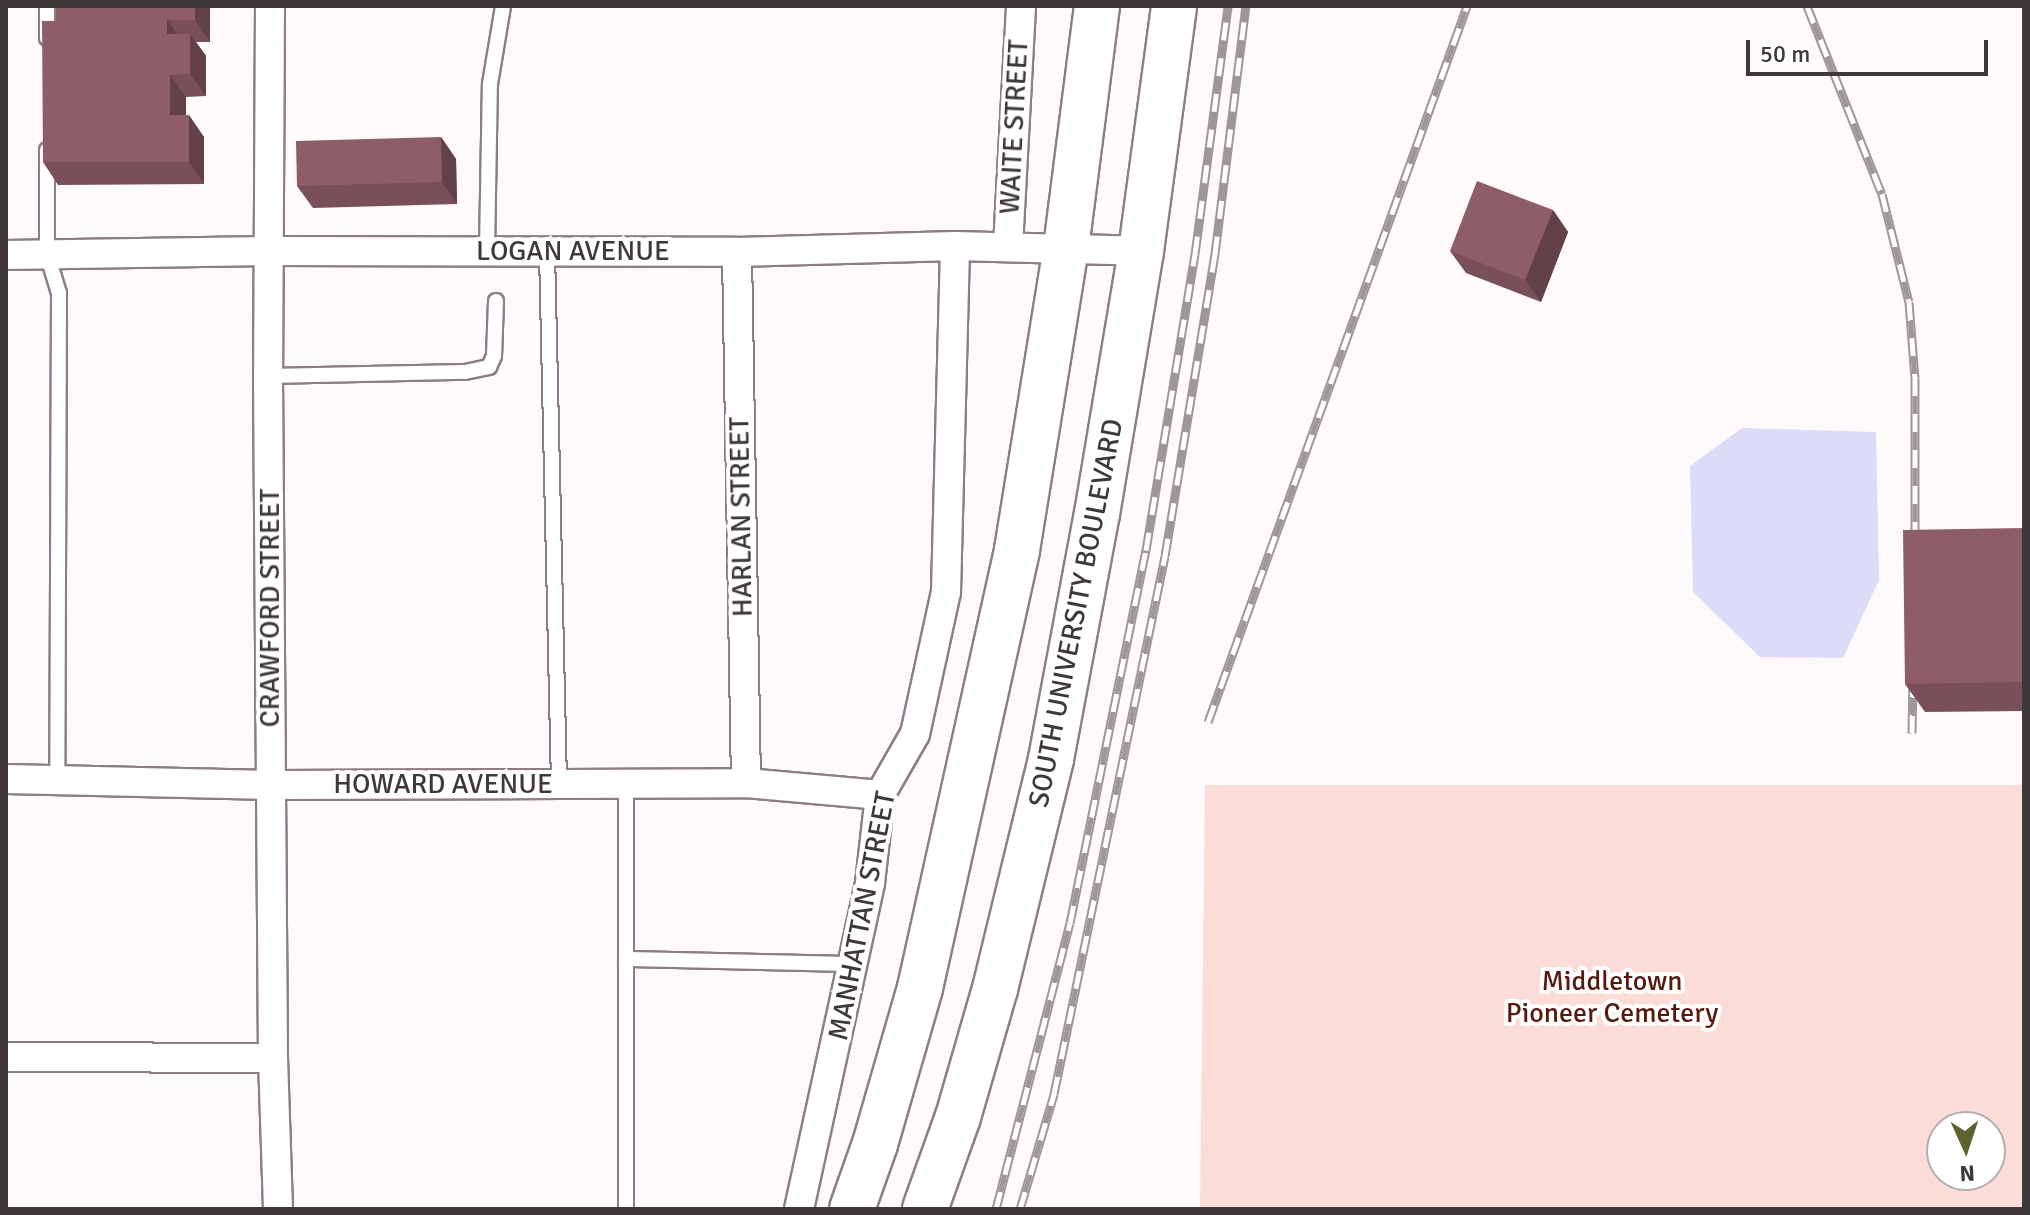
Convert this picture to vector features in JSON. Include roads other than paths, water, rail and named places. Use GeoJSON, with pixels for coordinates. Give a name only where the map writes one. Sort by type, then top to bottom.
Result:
{"type":"FeatureCollection","features":[{"type":"Feature","properties":{"kind":"main road"},"geometry":{"type":"LineString","coordinates":[[852,1209],[875,1144],[920,988],[1017,550],[1066,248],[1097,6]]}},
{"type":"Feature","properties":{"kind":"main road","name":"SOUTH UNIVERSITY BOULEVARD"},"geometry":{"type":"LineString","coordinates":[[925,1209],[958,1117],[1010,931],[1051,759],[1097,514],[1141,251],[1174,6]]}},
{"type":"Feature","properties":{"kind":"main road"},"geometry":{"type":"LineString","coordinates":[[950,1209],[956,1189],[958,1117]]}},
{"type":"Feature","properties":{"kind":"street","name":"CRAWFORD STREET"},"geometry":{"type":"LineString","coordinates":[[270,6],[268,376],[273,1058],[278,1209]]}},
{"type":"Feature","properties":{"kind":"street","name":"WAITE STREET"},"geometry":{"type":"LineString","coordinates":[[1008,247],[1021,6]]}},
{"type":"Feature","properties":{"kind":"street","name":"LOGAN AVENUE"},"geometry":{"type":"LineString","coordinates":[[6,255],[268,251],[737,252],[955,246],[1141,251]]}},
{"type":"Feature","properties":{"kind":"street","name":"MANHATTAN STREET"},"geometry":{"type":"LineString","coordinates":[[799,1209],[870,883],[880,795],[915,734],[946,592],[955,246]]}},
{"type":"Feature","properties":{"kind":"street","name":"HARLAN STREET"},"geometry":{"type":"LineString","coordinates":[[737,252],[746,783]]}},
{"type":"Feature","properties":{"kind":"street","name":"HOWARD AVENUE"},"geometry":{"type":"LineString","coordinates":[[6,779],[272,785],[746,783],[880,795]]}},
{"type":"Feature","properties":{"kind":"street"},"geometry":{"type":"LineString","coordinates":[[6,1057],[273,1058]]}},
{"type":"Feature","properties":{"kind":"lane"},"geometry":{"type":"LineString","coordinates":[[47,6],[47,53]]}},
{"type":"Feature","properties":{"kind":"lane"},"geometry":{"type":"LineString","coordinates":[[487,251],[490,84],[503,6]]}},
{"type":"Feature","properties":{"kind":"lane"},"geometry":{"type":"LineString","coordinates":[[47,130],[47,254],[59,293],[57,780]]}},
{"type":"Feature","properties":{"kind":"lane"},"geometry":{"type":"LineString","coordinates":[[547,251],[559,784]]}},
{"type":"Feature","properties":{"kind":"lane"},"geometry":{"type":"LineString","coordinates":[[268,376],[465,372],[489,367],[494,356],[496,301]]}},
{"type":"Feature","properties":{"kind":"lane"},"geometry":{"type":"LineString","coordinates":[[626,783],[626,1209]]}},
{"type":"Feature","properties":{"kind":"lane"},"geometry":{"type":"LineString","coordinates":[[626,959],[853,964]]}},
{"type":"Feature","properties":{"kind":"water"},"geometry":{"type":"Polygon","coordinates":[[[1742,428],[1876,432],[1879,580],[1843,658],[1760,657],[1693,592],[1690,466],[1742,428]]]}},
{"type":"Feature","properties":{"kind":"railway"},"geometry":{"type":"LineString","coordinates":[[996,1209],[1070,923],[1146,550],[1195,254],[1228,6]]}},
{"type":"Feature","properties":{"kind":"railway"},"geometry":{"type":"LineString","coordinates":[[1020,1209],[1054,1094],[1165,556],[1215,254],[1246,6]]}},
{"type":"Feature","properties":{"kind":"railway"},"geometry":{"type":"LineString","coordinates":[[1208,722],[1467,6]]}},
{"type":"Feature","properties":{"kind":"railway"},"geometry":{"type":"LineString","coordinates":[[1807,6],[1882,194],[1909,302],[1915,378],[1915,553]]}},
{"type":"Feature","properties":{"kind":"railway"},"geometry":{"type":"LineString","coordinates":[[1912,733],[1913,673]]}},
{"type":"Feature","properties":{"kind":"park label","name":"Middletown Pioneer Cemetery"},"geometry":{"type":"Point","coordinates":[1612,997]}}]}
